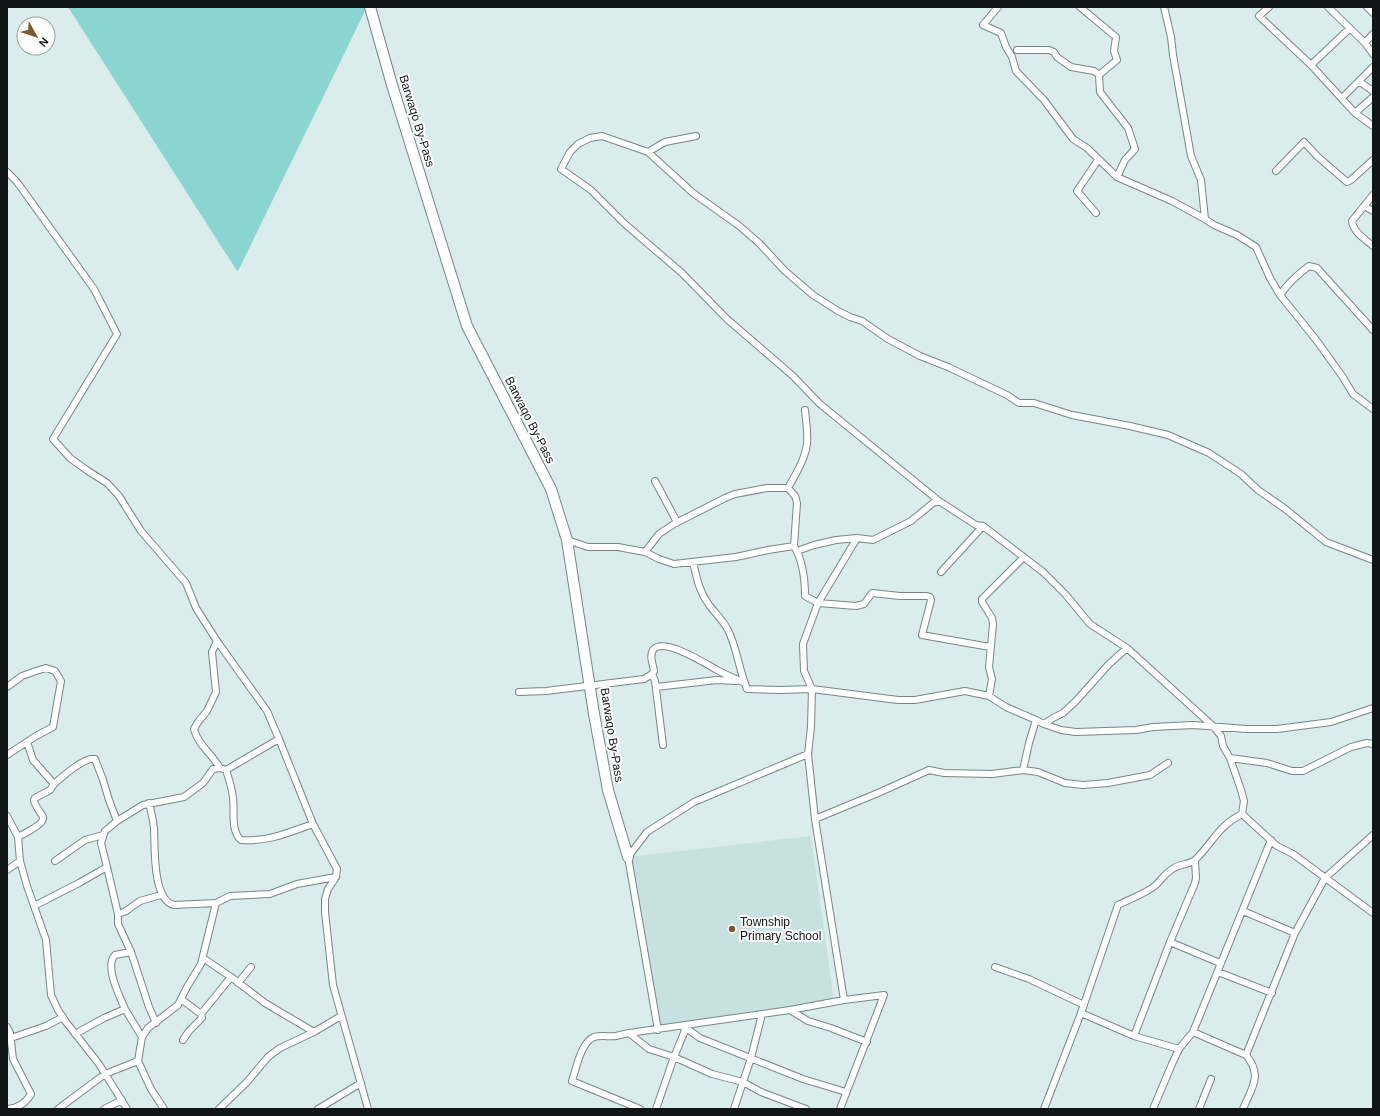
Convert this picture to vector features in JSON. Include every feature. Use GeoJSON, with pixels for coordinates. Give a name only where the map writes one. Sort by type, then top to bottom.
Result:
{"type":"FeatureCollection","features":[{"type":"Feature","properties":{"kind":"highway","name":"Barwaqo By-Pass"},"geometry":{"type":"LineString","coordinates":[[370,7],[392,85],[467,326],[551,489],[567,540],[591,685],[594,714],[608,790],[628,857]]}},
{"type":"Feature","properties":{"kind":"street"},"geometry":{"type":"LineString","coordinates":[[998,7],[983,25],[1001,33],[1006,47],[1012,57],[1016,71],[1044,100],[1073,139],[1088,148],[1098,160],[1117,176],[1172,201],[1205,219],[1214,226],[1237,235],[1256,247],[1280,295],[1317,341],[1353,394],[1373,409]]}},
{"type":"Feature","properties":{"kind":"street"},"geometry":{"type":"LineString","coordinates":[[1080,7],[1116,37],[1114,51],[1116,60],[1098,75]]}},
{"type":"Feature","properties":{"kind":"street"},"geometry":{"type":"LineString","coordinates":[[1164,7],[1171,36],[1173,55],[1192,156],[1201,180],[1205,219]]}},
{"type":"Feature","properties":{"kind":"street"},"geometry":{"type":"LineString","coordinates":[[1269,7],[1258,16],[1311,65],[1355,112],[1373,126]]}},
{"type":"Feature","properties":{"kind":"street"},"geometry":{"type":"LineString","coordinates":[[1328,7],[1365,43],[1373,54]]}},
{"type":"Feature","properties":{"kind":"street"},"geometry":{"type":"LineString","coordinates":[[1367,7],[1373,13]]}},
{"type":"Feature","properties":{"kind":"street"},"geometry":{"type":"LineString","coordinates":[[1311,65],[1349,29]]}},
{"type":"Feature","properties":{"kind":"street"},"geometry":{"type":"LineString","coordinates":[[1365,43],[1373,34]]}},
{"type":"Feature","properties":{"kind":"street"},"geometry":{"type":"LineString","coordinates":[[1017,50],[1049,50],[1054,52],[1056,57],[1071,67],[1094,71],[1098,75],[1100,92],[1128,128],[1136,149],[1125,160],[1117,176]]}},
{"type":"Feature","properties":{"kind":"street"},"geometry":{"type":"LineString","coordinates":[[1342,98],[1360,82],[1373,67]]}},
{"type":"Feature","properties":{"kind":"street"},"geometry":{"type":"LineString","coordinates":[[1360,82],[1373,91]]}},
{"type":"Feature","properties":{"kind":"street"},"geometry":{"type":"LineString","coordinates":[[1355,112],[1373,97]]}},
{"type":"Feature","properties":{"kind":"street"},"geometry":{"type":"LineString","coordinates":[[1242,814],[1244,801],[1241,790],[1230,758],[1223,746],[1221,736],[1214,727],[1126,648],[1090,624],[1066,595],[1043,572],[983,526],[976,525],[939,501],[820,404],[793,376],[727,319],[682,273],[626,225],[591,190],[561,169],[570,152],[578,144],[590,138],[602,136],[648,152],[693,193],[738,225],[760,243],[785,271],[813,295],[838,311],[862,321],[888,339],[920,356],[948,367],[1007,395],[1019,403],[1034,403],[1072,415],[1168,435],[1209,453],[1241,474],[1258,490],[1284,508],[1326,542],[1373,560]]}},
{"type":"Feature","properties":{"kind":"street"},"geometry":{"type":"LineString","coordinates":[[648,152],[665,142],[696,136]]}},
{"type":"Feature","properties":{"kind":"street"},"geometry":{"type":"LineString","coordinates":[[1276,171],[1304,142],[1317,156],[1347,182],[1352,180],[1373,160]]}},
{"type":"Feature","properties":{"kind":"street"},"geometry":{"type":"LineString","coordinates":[[1096,213],[1077,191],[1098,160]]}},
{"type":"Feature","properties":{"kind":"street"},"geometry":{"type":"LineString","coordinates":[[7,172],[17,182],[94,289],[117,334],[53,439],[70,458],[107,483],[119,496],[141,531],[186,583],[196,608],[217,642],[267,711],[313,824],[337,869],[336,877],[326,895],[325,912],[333,986],[368,1109]]}},
{"type":"Feature","properties":{"kind":"street"},"geometry":{"type":"LineString","coordinates":[[1373,194],[1352,221],[1352,225],[1355,230],[1373,246]]}},
{"type":"Feature","properties":{"kind":"street"},"geometry":{"type":"LineString","coordinates":[[1364,206],[1373,211]]}},
{"type":"Feature","properties":{"kind":"street"},"geometry":{"type":"LineString","coordinates":[[1280,295],[1287,285],[1308,266],[1317,268],[1373,330]]}},
{"type":"Feature","properties":{"kind":"street"},"geometry":{"type":"LineString","coordinates":[[788,488],[798,470],[807,446],[805,410]]}},
{"type":"Feature","properties":{"kind":"street"},"geometry":{"type":"LineString","coordinates":[[655,481],[677,522]]}},
{"type":"Feature","properties":{"kind":"street"},"geometry":{"type":"LineString","coordinates":[[645,552],[659,534],[677,522],[735,494],[767,488],[788,488],[795,496],[797,503],[795,549],[805,578],[805,596],[818,603],[856,606],[864,604],[872,593],[900,596],[927,596],[930,597],[931,600],[922,635],[990,647]]}},
{"type":"Feature","properties":{"kind":"street"},"geometry":{"type":"LineString","coordinates":[[567,540],[588,547],[618,547],[645,552],[674,564],[736,557],[768,550],[795,549],[836,540],[857,538],[873,540],[911,521],[933,503],[939,501]]}},
{"type":"Feature","properties":{"kind":"street"},"geometry":{"type":"LineString","coordinates":[[941,572],[983,526]]}},
{"type":"Feature","properties":{"kind":"street"},"geometry":{"type":"LineString","coordinates":[[844,1000],[815,818],[808,754],[811,727],[812,689],[804,671],[803,644],[818,603],[857,538]]}},
{"type":"Feature","properties":{"kind":"street"},"geometry":{"type":"LineString","coordinates":[[989,696],[992,679],[989,667],[993,624],[992,618],[982,602],[982,599],[1024,557]]}},
{"type":"Feature","properties":{"kind":"street"},"geometry":{"type":"LineString","coordinates":[[693,562],[698,585],[709,605],[729,631],[737,654],[742,682],[747,689],[812,689],[898,700],[914,700],[965,691],[989,696],[1006,707],[1044,724],[1061,730],[1076,732],[1136,730],[1153,727],[1193,725],[1214,727],[1277,728],[1331,722],[1373,708]]}},
{"type":"Feature","properties":{"kind":"street"},"geometry":{"type":"LineString","coordinates":[[217,642],[212,652],[216,692],[207,711],[194,729],[198,740],[215,759],[220,768]]}},
{"type":"Feature","properties":{"kind":"street"},"geometry":{"type":"LineString","coordinates":[[663,745],[651,658],[653,650],[657,646],[664,646],[683,651],[742,682]]}},
{"type":"Feature","properties":{"kind":"street"},"geometry":{"type":"LineString","coordinates":[[1044,724],[1063,713],[1076,702],[1109,664],[1126,648]]}},
{"type":"Feature","properties":{"kind":"street"},"geometry":{"type":"LineString","coordinates":[[7,687],[22,676],[46,668],[56,671],[61,680],[53,727],[7,756]]}},
{"type":"Feature","properties":{"kind":"street"},"geometry":{"type":"LineString","coordinates":[[519,692],[546,691],[644,679],[652,674]]}},
{"type":"Feature","properties":{"kind":"street"},"geometry":{"type":"LineString","coordinates":[[656,687],[717,680],[742,682]]}},
{"type":"Feature","properties":{"kind":"street"},"geometry":{"type":"LineString","coordinates":[[1022,770],[1028,743],[1036,720]]}},
{"type":"Feature","properties":{"kind":"street"},"geometry":{"type":"LineString","coordinates":[[156,1023],[149,1007],[131,952],[118,924],[118,914],[101,843],[105,831],[117,821],[143,805],[184,797],[203,783],[213,768],[226,770],[279,739]]}},
{"type":"Feature","properties":{"kind":"street"},"geometry":{"type":"LineString","coordinates":[[27,742],[34,760],[54,784]]}},
{"type":"Feature","properties":{"kind":"street"},"geometry":{"type":"LineString","coordinates":[[1230,758],[1267,763],[1292,771],[1303,771],[1351,747],[1366,743],[1373,744]]}},
{"type":"Feature","properties":{"kind":"street"},"geometry":{"type":"LineString","coordinates":[[658,1030],[628,857],[647,832],[694,802],[808,754]]}},
{"type":"Feature","properties":{"kind":"street"},"geometry":{"type":"LineString","coordinates":[[18,837],[43,821],[34,800],[35,798],[50,790],[54,784],[69,771],[90,759],[94,759],[117,821]]}},
{"type":"Feature","properties":{"kind":"street"},"geometry":{"type":"LineString","coordinates":[[815,818],[878,793],[929,770],[944,773],[992,774],[1022,770],[1038,772],[1066,783],[1083,785],[1108,783],[1150,775],[1168,764]]}},
{"type":"Feature","properties":{"kind":"street"},"geometry":{"type":"LineString","coordinates":[[226,770],[234,800],[234,824],[238,838],[241,840],[257,841],[276,837],[313,824]]}},
{"type":"Feature","properties":{"kind":"street"},"geometry":{"type":"LineString","coordinates":[[149,803],[154,827],[155,860],[162,895],[167,902],[171,904],[216,902],[230,896],[270,894],[298,884],[336,877]]}},
{"type":"Feature","properties":{"kind":"street"},"geometry":{"type":"LineString","coordinates":[[1242,814],[1278,846],[1292,854],[1373,913]]}},
{"type":"Feature","properties":{"kind":"street"},"geometry":{"type":"LineString","coordinates":[[1044,1109],[1084,1005],[1118,904],[1135,897],[1156,885],[1169,871],[1175,867],[1195,860],[1223,826],[1242,814]]}},
{"type":"Feature","properties":{"kind":"street"},"geometry":{"type":"LineString","coordinates":[[7,816],[18,837],[20,861],[46,940],[51,995],[63,1017],[105,1074],[127,1109]]}},
{"type":"Feature","properties":{"kind":"street"},"geometry":{"type":"LineString","coordinates":[[1246,1055],[1295,933],[1325,878],[1373,835]]}},
{"type":"Feature","properties":{"kind":"street"},"geometry":{"type":"LineString","coordinates":[[55,861],[85,840],[103,836]]}},
{"type":"Feature","properties":{"kind":"street"},"geometry":{"type":"LineString","coordinates":[[1154,1109],[1179,1049],[1193,1032],[1271,840]]}},
{"type":"Feature","properties":{"kind":"street"},"geometry":{"type":"LineString","coordinates":[[1134,1036],[1170,942],[1195,883],[1195,860]]}},
{"type":"Feature","properties":{"kind":"street"},"geometry":{"type":"LineString","coordinates":[[7,870],[20,861]]}},
{"type":"Feature","properties":{"kind":"street"},"geometry":{"type":"LineString","coordinates":[[34,906],[79,883],[106,866]]}},
{"type":"Feature","properties":{"kind":"street"},"geometry":{"type":"LineString","coordinates":[[118,914],[126,911],[140,901],[162,895]]}},
{"type":"Feature","properties":{"kind":"street"},"geometry":{"type":"LineString","coordinates":[[164,1109],[151,1089],[138,1061],[142,1038],[148,1028],[176,1007],[201,964],[216,902]]}},
{"type":"Feature","properties":{"kind":"street"},"geometry":{"type":"LineString","coordinates":[[1242,911],[1295,933]]}},
{"type":"Feature","properties":{"kind":"street"},"geometry":{"type":"LineString","coordinates":[[1170,942],[1220,963]]}},
{"type":"Feature","properties":{"kind":"street"},"geometry":{"type":"LineString","coordinates":[[131,952],[115,955],[112,961],[114,982],[125,1009],[142,1038]]}},
{"type":"Feature","properties":{"kind":"street"},"geometry":{"type":"LineString","coordinates":[[203,958],[232,977],[266,1003],[314,1032]]}},
{"type":"Feature","properties":{"kind":"street"},"geometry":{"type":"LineString","coordinates":[[238,983],[251,967]]}},
{"type":"Feature","properties":{"kind":"street"},"geometry":{"type":"LineString","coordinates":[[995,967],[1029,979],[1084,1005]]}},
{"type":"Feature","properties":{"kind":"street"},"geometry":{"type":"LineString","coordinates":[[1218,972],[1272,993]]}},
{"type":"Feature","properties":{"kind":"street"},"geometry":{"type":"LineString","coordinates":[[183,1040],[202,1018],[201,1014],[232,977]]}},
{"type":"Feature","properties":{"kind":"street"},"geometry":{"type":"LineString","coordinates":[[640,1109],[572,1081],[581,1055],[589,1040],[594,1037],[618,1036],[628,1033],[683,1027],[844,1000],[884,995],[840,1109]]}},
{"type":"Feature","properties":{"kind":"street"},"geometry":{"type":"LineString","coordinates":[[181,999],[201,1014]]}},
{"type":"Feature","properties":{"kind":"street"},"geometry":{"type":"LineString","coordinates":[[75,1034],[104,1018],[125,1009]]}},
{"type":"Feature","properties":{"kind":"street"},"geometry":{"type":"LineString","coordinates":[[790,1010],[808,1021],[867,1042]]}},
{"type":"Feature","properties":{"kind":"street"},"geometry":{"type":"LineString","coordinates":[[1081,1013],[1134,1036],[1179,1049]]}},
{"type":"Feature","properties":{"kind":"street"},"geometry":{"type":"LineString","coordinates":[[734,1109],[751,1058],[762,1014]]}},
{"type":"Feature","properties":{"kind":"street"},"geometry":{"type":"LineString","coordinates":[[219,1109],[276,1051],[286,1044],[314,1032],[341,1016]]}},
{"type":"Feature","properties":{"kind":"street"},"geometry":{"type":"LineString","coordinates":[[11,1038],[46,1026],[63,1017]]}},
{"type":"Feature","properties":{"kind":"street"},"geometry":{"type":"LineString","coordinates":[[656,1109],[683,1027]]}},
{"type":"Feature","properties":{"kind":"street"},"geometry":{"type":"LineString","coordinates":[[683,1027],[700,1038],[803,1079],[846,1092]]}},
{"type":"Feature","properties":{"kind":"street"},"geometry":{"type":"LineString","coordinates":[[7,1028],[11,1038],[13,1059],[31,1094],[25,1102],[8,1109]]}},
{"type":"Feature","properties":{"kind":"street"},"geometry":{"type":"LineString","coordinates":[[1193,1032],[1246,1055],[1255,1068],[1256,1078],[1243,1109]]}},
{"type":"Feature","properties":{"kind":"street"},"geometry":{"type":"LineString","coordinates":[[628,1033],[648,1048],[712,1074],[743,1082],[761,1092],[806,1109]]}},
{"type":"Feature","properties":{"kind":"street"},"geometry":{"type":"LineString","coordinates":[[58,1109],[105,1074],[138,1061]]}},
{"type":"Feature","properties":{"kind":"street"},"geometry":{"type":"LineString","coordinates":[[1199,1109],[1211,1079]]}},
{"type":"Feature","properties":{"kind":"street"},"geometry":{"type":"LineString","coordinates":[[318,1109],[361,1083]]}},
{"type":"Feature","properties":{"kind":"street"},"geometry":{"type":"LineString","coordinates":[[104,1109],[122,1100]]}},
{"type":"Feature","properties":{"kind":"shaded area"},"geometry":{"type":"Polygon","coordinates":[[[68,7],[367,7],[238,271],[237,271],[68,7]]]}},
{"type":"Feature","properties":{"kind":"shaded area","name":"Township Primary School"},"geometry":{"type":"Polygon","coordinates":[[[811,836],[834,1002],[654,1029],[628,857],[811,836]]]}},
{"type":"Feature","properties":{"kind":"place","name":"Township Primary School"},"geometry":{"type":"Point","coordinates":[732,929]}}]}
